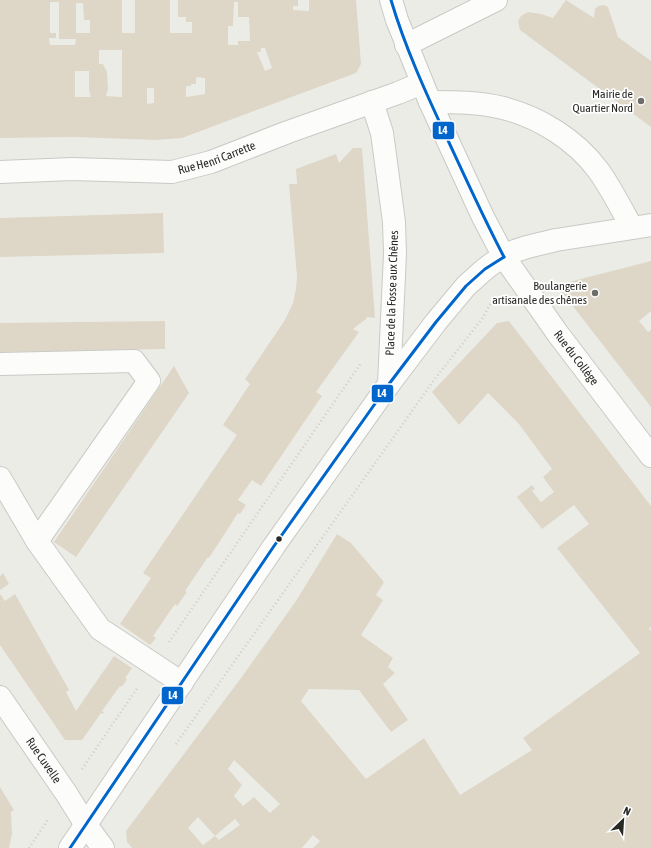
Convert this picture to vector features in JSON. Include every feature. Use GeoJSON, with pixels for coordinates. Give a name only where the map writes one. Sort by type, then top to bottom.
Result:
{"type":"FeatureCollection","features":[{"type":"Feature","properties":{"kind":"street"},"geometry":{"type":"LineString","coordinates":[[391,0],[406,44],[426,92],[483,217],[504,257]]}},
{"type":"Feature","properties":{"kind":"street"},"geometry":{"type":"LineString","coordinates":[[406,44],[496,0]]}},
{"type":"Feature","properties":{"kind":"street","name":"Rue Henri Carrette"},"geometry":{"type":"LineString","coordinates":[[0,172],[72,169],[172,172],[211,162],[288,132],[372,102],[426,92]]}},
{"type":"Feature","properties":{"kind":"street","name":"Place de la Fosse aux Chênes"},"geometry":{"type":"LineString","coordinates":[[389,384],[436,322],[466,286],[485,269],[504,257],[515,251],[542,243],[642,226],[579,148],[557,132],[534,119],[503,108],[467,103],[426,92]]}},
{"type":"Feature","properties":{"kind":"street","name":"Place de la Fosse aux Chênes"},"geometry":{"type":"LineString","coordinates":[[372,102],[382,133],[394,222],[395,254],[389,384]]}},
{"type":"Feature","properties":{"kind":"street","name":"Rue du Collège"},"geometry":{"type":"LineString","coordinates":[[504,257],[558,334],[651,456]]}},
{"type":"Feature","properties":{"kind":"street"},"geometry":{"type":"LineString","coordinates":[[0,364],[134,361],[149,381],[37,540]]}},
{"type":"Feature","properties":{"kind":"street"},"geometry":{"type":"LineString","coordinates":[[70,848],[274,546],[389,384]]}},
{"type":"Feature","properties":{"kind":"street"},"geometry":{"type":"LineString","coordinates":[[0,478],[37,540],[100,629],[182,683]]}},
{"type":"Feature","properties":{"kind":"street","name":"Rue Cuvelle"},"geometry":{"type":"LineString","coordinates":[[0,697],[103,848]]}},
{"type":"Feature","properties":{"kind":"path"},"geometry":{"type":"LineString","coordinates":[[172,750],[434,380],[482,320],[492,299]]}},
{"type":"Feature","properties":{"kind":"path"},"geometry":{"type":"LineString","coordinates":[[29,848],[369,351],[392,330]]}},
{"type":"Feature","properties":{"kind":"building"},"geometry":{"type":"Polygon","coordinates":[[[0,0],[122,0],[122,33],[135,33],[135,0],[170,0],[170,33],[192,33],[192,22],[186,22],[186,17],[178,17],[178,0],[298,0],[298,6],[293,6],[293,10],[309,11],[309,0],[356,0],[361,64],[356,73],[182,138],[156,140],[74,137],[0,138],[0,0]],[[50,2],[50,33],[56,33],[56,38],[49,38],[50,45],[75,45],[76,39],[59,39],[59,2],[50,2]],[[234,2],[233,26],[228,26],[228,45],[238,45],[238,41],[250,41],[249,17],[238,17],[238,2],[234,2]],[[76,3],[76,33],[90,33],[90,20],[84,20],[83,3],[76,3]],[[261,48],[261,52],[257,52],[265,71],[272,68],[265,48],[261,48]],[[99,50],[99,64],[103,64],[107,72],[108,89],[106,96],[122,97],[122,50],[99,50]],[[75,71],[75,97],[91,97],[89,90],[89,71],[75,71]],[[196,77],[196,84],[191,84],[191,86],[186,86],[186,97],[205,94],[205,78],[196,77]],[[147,88],[147,104],[154,103],[154,88],[147,88]]]}},
{"type":"Feature","properties":{"kind":"building"},"geometry":{"type":"Polygon","coordinates":[[[566,0],[594,18],[595,9],[598,6],[604,5],[608,7],[618,37],[651,61],[651,127],[520,30],[518,21],[521,16],[528,12],[553,18],[566,0]]]}},
{"type":"Feature","properties":{"kind":"building"},"geometry":{"type":"Polygon","coordinates":[[[353,148],[362,148],[375,318],[367,317],[353,329],[359,332],[316,392],[322,396],[261,486],[252,480],[238,500],[246,505],[240,514],[238,513],[209,558],[208,557],[185,591],[187,592],[177,606],[175,604],[153,636],[156,638],[150,645],[120,624],[151,578],[143,573],[237,435],[223,425],[250,384],[245,379],[285,320],[293,303],[297,277],[289,184],[297,184],[296,169],[336,154],[339,163],[353,148]]]}},
{"type":"Feature","properties":{"kind":"building"},"geometry":{"type":"Polygon","coordinates":[[[163,213],[164,253],[0,257],[0,218],[163,213]]]}},
{"type":"Feature","properties":{"kind":"building"},"geometry":{"type":"Polygon","coordinates":[[[651,261],[651,311],[639,321],[648,332],[651,330],[651,407],[562,292],[565,283],[651,261]]]}},
{"type":"Feature","properties":{"kind":"building"},"geometry":{"type":"Polygon","coordinates":[[[165,321],[165,349],[0,352],[0,323],[165,321]]]}},
{"type":"Feature","properties":{"kind":"building"},"geometry":{"type":"Polygon","coordinates":[[[509,321],[651,506],[651,627],[649,628],[651,631],[651,848],[313,848],[320,841],[313,835],[302,848],[132,848],[127,842],[126,831],[241,678],[296,601],[337,534],[351,543],[384,582],[376,595],[383,600],[361,635],[393,658],[388,667],[395,673],[383,684],[408,720],[391,732],[359,690],[309,689],[301,701],[366,779],[424,738],[460,795],[532,750],[523,738],[640,653],[557,548],[589,524],[574,505],[542,529],[517,497],[532,485],[535,489],[532,491],[541,502],[554,492],[543,477],[552,469],[519,424],[488,393],[459,425],[432,392],[497,323],[509,321]],[[234,760],[228,769],[242,785],[234,796],[243,806],[254,797],[270,813],[280,804],[234,760]],[[198,817],[188,828],[203,845],[215,836],[198,817]],[[235,819],[215,836],[219,840],[240,825],[235,819]]]}},
{"type":"Feature","properties":{"kind":"building"},"geometry":{"type":"Polygon","coordinates":[[[174,366],[189,393],[76,557],[54,542],[174,366]]]}},
{"type":"Feature","properties":{"kind":"building"},"geometry":{"type":"Polygon","coordinates":[[[3,573],[9,584],[0,590],[0,576],[3,573]]]}},
{"type":"Feature","properties":{"kind":"building"},"geometry":{"type":"Polygon","coordinates":[[[0,594],[5,601],[15,594],[69,690],[66,692],[76,711],[114,656],[132,668],[125,678],[127,679],[124,684],[121,687],[120,686],[102,711],[104,712],[103,714],[101,713],[82,740],[65,740],[0,645],[0,594]]]}},
{"type":"Feature","properties":{"kind":"building"},"geometry":{"type":"Polygon","coordinates":[[[0,787],[14,810],[11,812],[12,834],[9,848],[0,848],[0,787]]]}},
{"type":"Feature","properties":{"kind":"transit line","name":"L4"},"geometry":{"type":"LineString","coordinates":[[391,0],[409,52],[423,86],[474,197],[504,257]]}},
{"type":"Feature","properties":{"kind":"transit line","name":"L4"},"geometry":{"type":"LineString","coordinates":[[70,848],[274,546],[389,384],[436,322],[466,286],[485,269],[504,257]]}},
{"type":"Feature","properties":{"kind":"place","name":"Mairie de Quartier Nord"},"geometry":{"type":"Point","coordinates":[641,101]}},
{"type":"Feature","properties":{"kind":"place","name":"Boulangerie artisanale des chênes"},"geometry":{"type":"Point","coordinates":[595,293]}}]}
